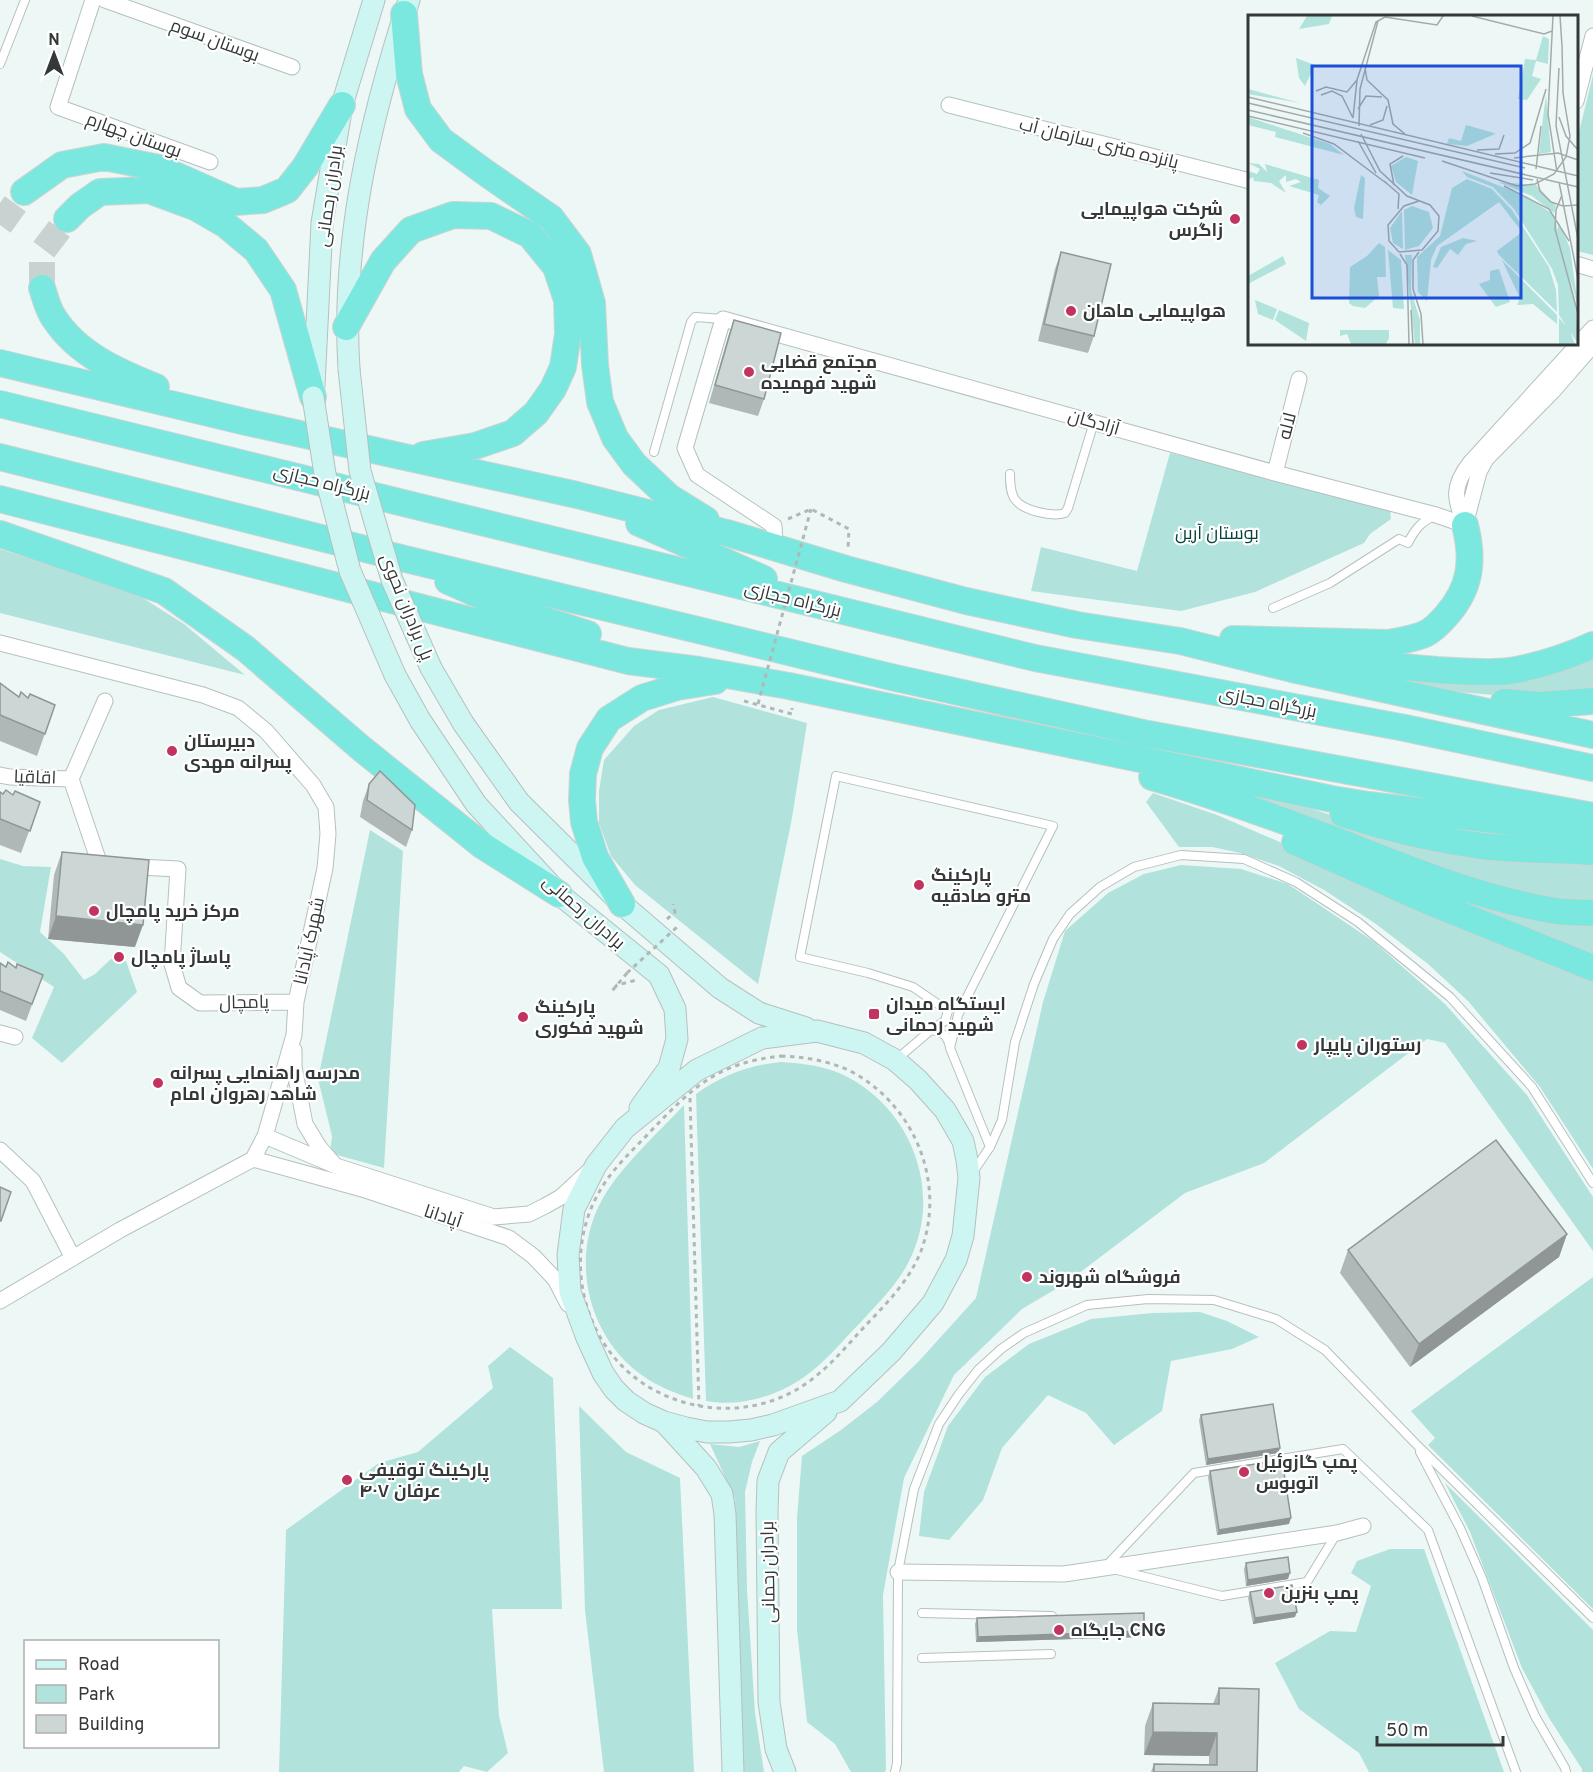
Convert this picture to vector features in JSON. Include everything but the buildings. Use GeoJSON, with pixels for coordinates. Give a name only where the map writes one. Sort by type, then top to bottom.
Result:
{"type":"FeatureCollection","features":[{"type":"Feature","properties":{"kind":"highway"},"geometry":{"type":"LineString","coordinates":[[406,7],[409,74],[418,109],[441,140],[551,218],[578,254],[592,303],[595,365],[600,402],[615,438],[634,464],[669,497],[727,533]]}},
{"type":"Feature","properties":{"kind":"highway"},"geometry":{"type":"LineString","coordinates":[[24,192],[62,165],[104,157],[159,168],[236,202],[263,200],[286,190],[305,167],[342,105]]}},
{"type":"Feature","properties":{"kind":"highway"},"geometry":{"type":"LineString","coordinates":[[67,219],[80,206],[100,192],[149,190],[195,207],[226,225],[256,250],[283,290],[313,397]]}},
{"type":"Feature","properties":{"kind":"highway"},"geometry":{"type":"LineString","coordinates":[[346,327],[383,261],[411,230],[453,215],[491,216],[531,235],[556,267],[567,300],[568,334],[563,366],[553,389],[536,413],[513,433],[475,446],[409,458]]}},
{"type":"Feature","properties":{"kind":"highway"},"geometry":{"type":"LineString","coordinates":[[42,288],[53,317],[77,346],[120,373],[246,422]]}},
{"type":"Feature","properties":{"kind":"highway"},"geometry":{"type":"LineString","coordinates":[[0,363],[246,422],[577,495],[727,533],[775,537],[966,601],[1077,625],[1180,641],[1292,669],[1593,735]]}},
{"type":"Feature","properties":{"kind":"highway","name":"بزرگراه حجازی"},"geometry":{"type":"LineString","coordinates":[[0,404],[1035,658],[1406,728],[1593,768]]}},
{"type":"Feature","properties":{"kind":"highway"},"geometry":{"type":"LineString","coordinates":[[0,457],[393,556],[891,677],[1143,733],[1593,816]]}},
{"type":"Feature","properties":{"kind":"highway"},"geometry":{"type":"LineString","coordinates":[[577,495],[833,610]]}},
{"type":"Feature","properties":{"kind":"highway"},"geometry":{"type":"LineString","coordinates":[[0,500],[628,661],[699,670],[789,686],[1264,786],[1369,805],[1593,832]]}},
{"type":"Feature","properties":{"kind":"highway"},"geometry":{"type":"LineString","coordinates":[[1180,641],[1233,639],[1388,643],[1407,640],[1426,633],[1439,623],[1463,591],[1469,573],[1470,559],[1465,525]]}},
{"type":"Feature","properties":{"kind":"highway"},"geometry":{"type":"LineString","coordinates":[[0,534],[164,591],[246,649],[362,749],[483,846],[558,894]]}},
{"type":"Feature","properties":{"kind":"highway"},"geometry":{"type":"LineString","coordinates":[[393,556],[511,609],[699,670]]}},
{"type":"Feature","properties":{"kind":"highway"},"geometry":{"type":"LineString","coordinates":[[1233,639],[1318,657],[1465,672],[1508,671],[1545,663],[1593,645]]}},
{"type":"Feature","properties":{"kind":"highway"},"geometry":{"type":"LineString","coordinates":[[622,904],[595,856],[584,822],[582,800],[583,774],[590,748],[609,719],[642,698],[677,687],[715,681],[789,686]]}},
{"type":"Feature","properties":{"kind":"highway"},"geometry":{"type":"LineString","coordinates":[[1417,696],[1540,705],[1589,701]]}},
{"type":"Feature","properties":{"kind":"highway"},"geometry":{"type":"LineString","coordinates":[[985,726],[1167,781],[1277,818],[1466,889],[1521,904],[1559,911],[1593,913]]}},
{"type":"Feature","properties":{"kind":"highway"},"geometry":{"type":"LineString","coordinates":[[1167,781],[1427,901],[1593,968]]}},
{"type":"Feature","properties":{"kind":"highway"},"geometry":{"type":"LineString","coordinates":[[1264,786],[1316,805],[1416,835],[1485,846],[1593,852]]}},
{"type":"Feature","properties":{"kind":"main road","name":"برادران رحمانی"},"geometry":{"type":"LineString","coordinates":[[313,397],[322,223],[342,105],[374,0]]}},
{"type":"Feature","properties":{"kind":"main road","name":"برادران رحمانی"},"geometry":{"type":"LineString","coordinates":[[349,369],[346,327],[351,254],[362,174],[383,85],[406,7]]}},
{"type":"Feature","properties":{"kind":"main road","name":"پل برادران نحوی"},"geometry":{"type":"LineString","coordinates":[[349,369],[360,471],[392,580],[431,668]]}},
{"type":"Feature","properties":{"kind":"main road","name":"پل برادران نحوی"},"geometry":{"type":"LineString","coordinates":[[313,397],[325,474],[350,571],[395,675]]}},
{"type":"Feature","properties":{"kind":"main road","name":"برادران رحمانی"},"geometry":{"type":"LineString","coordinates":[[431,668],[463,723],[519,802],[622,904],[720,988],[759,1013],[864,1043],[895,1060],[918,1080],[945,1110],[963,1141],[969,1178],[963,1236],[956,1260],[933,1303],[891,1352],[840,1401],[778,1452],[768,1481],[769,1702],[776,1749],[785,1772]]}},
{"type":"Feature","properties":{"kind":"main road","name":"برادران رحمانی"},"geometry":{"type":"LineString","coordinates":[[395,675],[420,720],[476,804],[558,894],[659,975],[675,1010],[677,1039],[669,1068],[625,1128]]}},
{"type":"Feature","properties":{"kind":"main road"},"geometry":{"type":"LineString","coordinates":[[817,1031],[762,1038],[697,1070],[625,1128],[596,1165],[574,1209],[568,1255],[570,1292],[587,1338],[603,1373],[614,1389],[626,1401],[644,1413],[664,1422],[707,1432],[751,1430],[773,1425],[840,1401]]}},
{"type":"Feature","properties":{"kind":"main road"},"geometry":{"type":"LineString","coordinates":[[664,1422],[706,1468],[722,1494],[725,1514],[733,1772]]}},
{"type":"Feature","properties":{"kind":"street","name":"بوستان چهارم"},"geometry":{"type":"LineString","coordinates":[[93,0],[58,107],[210,162]]}},
{"type":"Feature","properties":{"kind":"street","name":"بوستان سوم"},"geometry":{"type":"LineString","coordinates":[[105,0],[292,67]]}},
{"type":"Feature","properties":{"kind":"street"},"geometry":{"type":"LineString","coordinates":[[1578,93],[1593,36]]}},
{"type":"Feature","properties":{"kind":"street","name":"پانزده متری سازمان آب"},"geometry":{"type":"LineString","coordinates":[[949,105],[1248,180]]}},
{"type":"Feature","properties":{"kind":"street"},"geometry":{"type":"LineString","coordinates":[[1578,265],[1593,269]]}},
{"type":"Feature","properties":{"kind":"street"},"geometry":{"type":"LineString","coordinates":[[723,319],[685,448],[697,475],[775,537]]}},
{"type":"Feature","properties":{"kind":"street","name":"آزادگان"},"geometry":{"type":"LineString","coordinates":[[723,319],[1275,473],[1436,515],[1465,525]]}},
{"type":"Feature","properties":{"kind":"street"},"geometry":{"type":"LineString","coordinates":[[1578,344],[1593,328]]}},
{"type":"Feature","properties":{"kind":"street"},"geometry":{"type":"LineString","coordinates":[[1465,525],[1456,504],[1456,489],[1460,476],[1578,345]]}},
{"type":"Feature","properties":{"kind":"street"},"geometry":{"type":"LineString","coordinates":[[1465,525],[1479,472],[1485,459],[1553,391],[1593,345]]}},
{"type":"Feature","properties":{"kind":"street","name":"لاله"},"geometry":{"type":"LineString","coordinates":[[1275,473],[1299,379]]}},
{"type":"Feature","properties":{"kind":"street","name":"شهرک آپادانا"},"geometry":{"type":"LineString","coordinates":[[0,643],[203,695],[237,708],[266,731],[313,785],[326,807],[328,834],[325,868],[296,1002],[294,1035],[265,1136],[253,1159]]}},
{"type":"Feature","properties":{"kind":"street"},"geometry":{"type":"LineString","coordinates":[[71,778],[105,701]]}},
{"type":"Feature","properties":{"kind":"street","name":"اقاقیا"},"geometry":{"type":"LineString","coordinates":[[0,775],[71,778]]}},
{"type":"Feature","properties":{"kind":"street","name":"پامچال"},"geometry":{"type":"LineString","coordinates":[[71,778],[100,865],[178,869],[172,964],[179,988],[200,1003],[296,1002]]}},
{"type":"Feature","properties":{"kind":"street"},"geometry":{"type":"LineString","coordinates":[[0,1033],[15,1037]]}},
{"type":"Feature","properties":{"kind":"street"},"geometry":{"type":"LineString","coordinates":[[294,1035],[294,1067],[305,1124],[319,1147],[336,1166]]}},
{"type":"Feature","properties":{"kind":"street","name":"آپادانا"},"geometry":{"type":"LineString","coordinates":[[265,1136],[336,1166],[494,1217],[529,1214],[545,1206],[561,1197],[596,1165]]}},
{"type":"Feature","properties":{"kind":"street"},"geometry":{"type":"LineString","coordinates":[[0,1150],[33,1181],[73,1258]]}},
{"type":"Feature","properties":{"kind":"street"},"geometry":{"type":"LineString","coordinates":[[0,1301],[120,1230],[253,1159]]}},
{"type":"Feature","properties":{"kind":"street","name":"آپادانا"},"geometry":{"type":"LineString","coordinates":[[253,1159],[362,1189],[509,1238],[533,1256],[555,1279],[587,1338]]}},
{"type":"Feature","properties":{"kind":"street"},"geometry":{"type":"LineString","coordinates":[[898,1572],[1064,1574],[1337,1533],[1363,1526]]}},
{"type":"Feature","properties":{"kind":"lane"},"geometry":{"type":"LineString","coordinates":[[0,64],[25,0]]}},
{"type":"Feature","properties":{"kind":"lane"},"geometry":{"type":"LineString","coordinates":[[654,452],[692,322],[695,317],[700,316],[723,319]]}},
{"type":"Feature","properties":{"kind":"lane"},"geometry":{"type":"LineString","coordinates":[[1010,474],[1014,499],[1025,508],[1056,516],[1065,513],[1094,422]]}},
{"type":"Feature","properties":{"kind":"lane"},"geometry":{"type":"LineString","coordinates":[[1274,608],[1330,583],[1399,539],[1408,543],[1414,530],[1422,521],[1436,515]]}},
{"type":"Feature","properties":{"kind":"lane"},"geometry":{"type":"LineString","coordinates":[[895,1060],[931,1030],[945,1022],[948,1011],[913,987],[868,973],[800,957],[836,776],[1053,826],[957,1014],[950,1048]]}},
{"type":"Feature","properties":{"kind":"lane"},"geometry":{"type":"LineString","coordinates":[[969,1178],[990,1147],[1002,1120],[1015,1042],[1034,984],[1053,939],[1070,914],[1100,887],[1134,867],[1181,855],[1244,859],[1296,882],[1358,922],[1450,997],[1532,1087],[1593,1183]]}},
{"type":"Feature","properties":{"kind":"lane"},"geometry":{"type":"LineString","coordinates":[[931,1030],[943,1033],[948,1038],[990,1147]]}},
{"type":"Feature","properties":{"kind":"lane"},"geometry":{"type":"LineString","coordinates":[[895,1772],[897,1762],[898,1572],[914,1489],[939,1424],[978,1370],[1001,1348],[1024,1333],[1087,1305],[1148,1299],[1214,1300],[1276,1319],[1325,1350],[1416,1444],[1593,1618]]}},
{"type":"Feature","properties":{"kind":"lane"},"geometry":{"type":"LineString","coordinates":[[1416,1444],[1460,1528],[1482,1578],[1514,1668],[1535,1716],[1566,1772]]}},
{"type":"Feature","properties":{"kind":"lane"},"geometry":{"type":"LineString","coordinates":[[1337,1533],[1306,1582],[1222,1596],[1105,1568],[1194,1473],[1343,1449],[1428,1530],[1516,1772]]}},
{"type":"Feature","properties":{"kind":"lane"},"geometry":{"type":"LineString","coordinates":[[922,1613],[1052,1616]]}},
{"type":"Feature","properties":{"kind":"lane"},"geometry":{"type":"LineString","coordinates":[[922,1658],[1051,1654]]}},
{"type":"Feature","properties":{"kind":"path"},"geometry":{"type":"LineString","coordinates":[[775,537],[811,508]]}},
{"type":"Feature","properties":{"kind":"path"},"geometry":{"type":"LineString","coordinates":[[811,508],[849,529]]}},
{"type":"Feature","properties":{"kind":"path"},"geometry":{"type":"LineString","coordinates":[[792,714],[758,705],[811,508]]}},
{"type":"Feature","properties":{"kind":"path"},"geometry":{"type":"LineString","coordinates":[[617,985],[612,991],[627,973],[677,927],[667,920],[675,912],[673,904]]}},
{"type":"Feature","properties":{"kind":"path"},"geometry":{"type":"LineString","coordinates":[[781,1056],[800,1057],[836,1065],[870,1083],[884,1095],[903,1117],[917,1141],[924,1159],[930,1196],[926,1234],[917,1260],[903,1285],[816,1376],[801,1387],[766,1402],[729,1409],[699,1406],[673,1399],[632,1375],[612,1356],[592,1323],[585,1306],[579,1269],[583,1231],[593,1204],[607,1180],[626,1157],[690,1091],[709,1077],[743,1062],[781,1056]]}},
{"type":"Feature","properties":{"kind":"path"},"geometry":{"type":"LineString","coordinates":[[697,1070],[690,1091],[699,1406]]}},
{"type":"Feature","properties":{"kind":"green space"},"geometry":{"type":"Polygon","coordinates":[[[1593,75],[1593,255],[1578,251],[1578,136],[1593,75]]]}},
{"type":"Feature","properties":{"kind":"green space","name":"بوستان آرین"},"geometry":{"type":"Polygon","coordinates":[[[1170,453],[1286,480],[1390,509],[1391,519],[1370,534],[1364,543],[1255,592],[1181,611],[1031,591],[1041,547],[1137,571],[1170,453]]]}},
{"type":"Feature","properties":{"kind":"green space"},"geometry":{"type":"Polygon","coordinates":[[[0,549],[135,593],[184,624],[245,675],[0,613],[0,549]]]}},
{"type":"Feature","properties":{"kind":"green space"},"geometry":{"type":"Polygon","coordinates":[[[1593,653],[1593,692],[1530,696],[1505,696],[1443,689],[1294,662],[1387,674],[1593,653]]]}},
{"type":"Feature","properties":{"kind":"green space"},"geometry":{"type":"Polygon","coordinates":[[[713,697],[807,723],[792,818],[758,984],[635,885],[611,856],[599,823],[599,791],[604,760],[634,726],[659,710],[713,697]]]}},
{"type":"Feature","properties":{"kind":"green space"},"geometry":{"type":"Polygon","coordinates":[[[1222,782],[1374,829],[1593,857],[1593,904],[1488,886],[1229,791],[1222,782]]]}},
{"type":"Feature","properties":{"kind":"green space"},"geometry":{"type":"Polygon","coordinates":[[[1153,793],[1217,815],[1593,977],[1593,1169],[1540,1087],[1468,1001],[1428,964],[1376,924],[1324,890],[1279,866],[1240,853],[1212,847],[1179,847],[1146,802],[1153,793]]]}},
{"type":"Feature","properties":{"kind":"green space"},"geometry":{"type":"Polygon","coordinates":[[[370,830],[403,851],[384,1168],[330,1153],[332,1136],[318,1079],[370,830]]]}},
{"type":"Feature","properties":{"kind":"green space"},"geometry":{"type":"Polygon","coordinates":[[[0,859],[23,866],[51,867],[40,932],[64,954],[84,980],[95,974],[111,959],[126,961],[137,992],[62,1063],[32,1038],[54,987],[0,952],[0,859]]]}},
{"type":"Feature","properties":{"kind":"green space"},"geometry":{"type":"Polygon","coordinates":[[[1181,865],[1241,869],[1288,884],[1373,941],[1445,1004],[1527,1095],[1593,1197],[1593,1251],[1445,1043],[1427,1039],[1264,1163],[1185,1193],[1066,1283],[1022,1309],[954,1375],[904,1478],[883,1595],[886,1769],[885,1772],[851,1772],[835,1744],[807,1722],[797,1629],[797,1518],[802,1456],[877,1402],[919,1361],[976,1298],[1043,1002],[1065,931],[1108,893],[1144,874],[1181,865]]]}},
{"type":"Feature","properties":{"kind":"green space"},"geometry":{"type":"Polygon","coordinates":[[[1413,887],[1593,922],[1593,958],[1413,887]]]}},
{"type":"Feature","properties":{"kind":"green space"},"geometry":{"type":"Polygon","coordinates":[[[781,1062],[834,1071],[859,1084],[880,1101],[897,1121],[911,1144],[919,1170],[923,1196],[921,1223],[914,1250],[898,1280],[831,1354],[812,1371],[789,1386],[748,1401],[720,1403],[706,1401],[696,1094],[716,1081],[737,1072],[781,1062]]]}},
{"type":"Feature","properties":{"kind":"green space"},"geometry":{"type":"Polygon","coordinates":[[[684,1105],[693,1399],[655,1383],[624,1360],[608,1340],[597,1318],[589,1295],[586,1270],[587,1245],[593,1221],[603,1198],[630,1161],[684,1105]]]}},
{"type":"Feature","properties":{"kind":"green space"},"geometry":{"type":"Polygon","coordinates":[[[1593,1277],[1593,1609],[1428,1445],[1435,1438],[1411,1411],[1593,1277]]]}},
{"type":"Feature","properties":{"kind":"green space"},"geometry":{"type":"Polygon","coordinates":[[[1200,1312],[1227,1321],[1259,1337],[1232,1349],[1171,1361],[1162,1411],[1114,1445],[1086,1413],[1048,1395],[1002,1448],[983,1500],[949,1540],[919,1536],[924,1492],[948,1426],[985,1377],[1029,1344],[1091,1319],[1153,1313],[1200,1312]]]}},
{"type":"Feature","properties":{"kind":"green space"},"geometry":{"type":"Polygon","coordinates":[[[510,1347],[553,1378],[562,1609],[492,1609],[499,1716],[508,1753],[487,1772],[464,1766],[459,1772],[279,1772],[286,1530],[379,1463],[418,1452],[493,1388],[488,1366],[510,1347]]]}},
{"type":"Feature","properties":{"kind":"green space"},"geometry":{"type":"Polygon","coordinates":[[[579,1406],[626,1452],[680,1478],[694,1772],[604,1772],[585,1610],[579,1406]]]}},
{"type":"Feature","properties":{"kind":"green space"},"geometry":{"type":"Polygon","coordinates":[[[760,1441],[745,1492],[747,1589],[755,1713],[764,1772],[744,1772],[735,1499],[710,1444],[739,1447],[760,1441]]]}},
{"type":"Feature","properties":{"kind":"green space"},"geometry":{"type":"Polygon","coordinates":[[[1445,1483],[1593,1630],[1593,1772],[1582,1772],[1522,1668],[1470,1532],[1445,1483]]]}},
{"type":"Feature","properties":{"kind":"green space"},"geometry":{"type":"Polygon","coordinates":[[[1390,1549],[1424,1549],[1504,1772],[1369,1772],[1359,1753],[1299,1709],[1275,1663],[1330,1631],[1356,1632],[1371,1586],[1351,1573],[1357,1561],[1390,1549]]]}},
{"type":"Feature","properties":{"kind":"tunnel"},"geometry":{"type":"LineString","coordinates":[[0,225],[24,192]]}},
{"type":"Feature","properties":{"kind":"tunnel"},"geometry":{"type":"LineString","coordinates":[[42,288],[42,252],[67,219]]}},
{"type":"Feature","properties":{"kind":"place","name":"شرکت هواپیمایی زاگرس"},"geometry":{"type":"Point","coordinates":[1235,219]}},
{"type":"Feature","properties":{"kind":"place","name":"هواپیمایی ماهان"},"geometry":{"type":"Point","coordinates":[1071,311]}},
{"type":"Feature","properties":{"kind":"place","name":"مجتمع قضایی شهید فهمیده"},"geometry":{"type":"Point","coordinates":[749,372]}},
{"type":"Feature","properties":{"kind":"place","name":"دبیرستان پسرانه مهدی"},"geometry":{"type":"Point","coordinates":[172,751]}},
{"type":"Feature","properties":{"kind":"place","name":"پارکینگ مترو صادقیه"},"geometry":{"type":"Point","coordinates":[919,885]}},
{"type":"Feature","properties":{"kind":"place","name":"مرکز خرید پامچال"},"geometry":{"type":"Point","coordinates":[94,911]}},
{"type":"Feature","properties":{"kind":"place","name":"پاساژ پامچال"},"geometry":{"type":"Point","coordinates":[119,957]}},
{"type":"Feature","properties":{"kind":"place","name":"ایستگاه میدان شهید رحمانی"},"geometry":{"type":"Point","coordinates":[874,1014]}},
{"type":"Feature","properties":{"kind":"place","name":"پارکینگ شهید فکوری"},"geometry":{"type":"Point","coordinates":[523,1017]}},
{"type":"Feature","properties":{"kind":"place","name":"رستوران پایپار"},"geometry":{"type":"Point","coordinates":[1302,1045]}},
{"type":"Feature","properties":{"kind":"place","name":"مدرسه راهنمایی پسرانه شاهد رهروان امام"},"geometry":{"type":"Point","coordinates":[158,1083]}},
{"type":"Feature","properties":{"kind":"place","name":"فروشگاه شهروند"},"geometry":{"type":"Point","coordinates":[1027,1277]}},
{"type":"Feature","properties":{"kind":"place","name":"پمپ گازوئیل اتوبوس"},"geometry":{"type":"Point","coordinates":[1244,1472]}},
{"type":"Feature","properties":{"kind":"place","name":"پارکینگ توقیفی عرفان ۴۰۷"},"geometry":{"type":"Point","coordinates":[347,1480]}},
{"type":"Feature","properties":{"kind":"place","name":"پمپ بنزین"},"geometry":{"type":"Point","coordinates":[1269,1593]}},
{"type":"Feature","properties":{"kind":"place","name":"جایگاه CNG"},"geometry":{"type":"Point","coordinates":[1059,1630]}}]}
